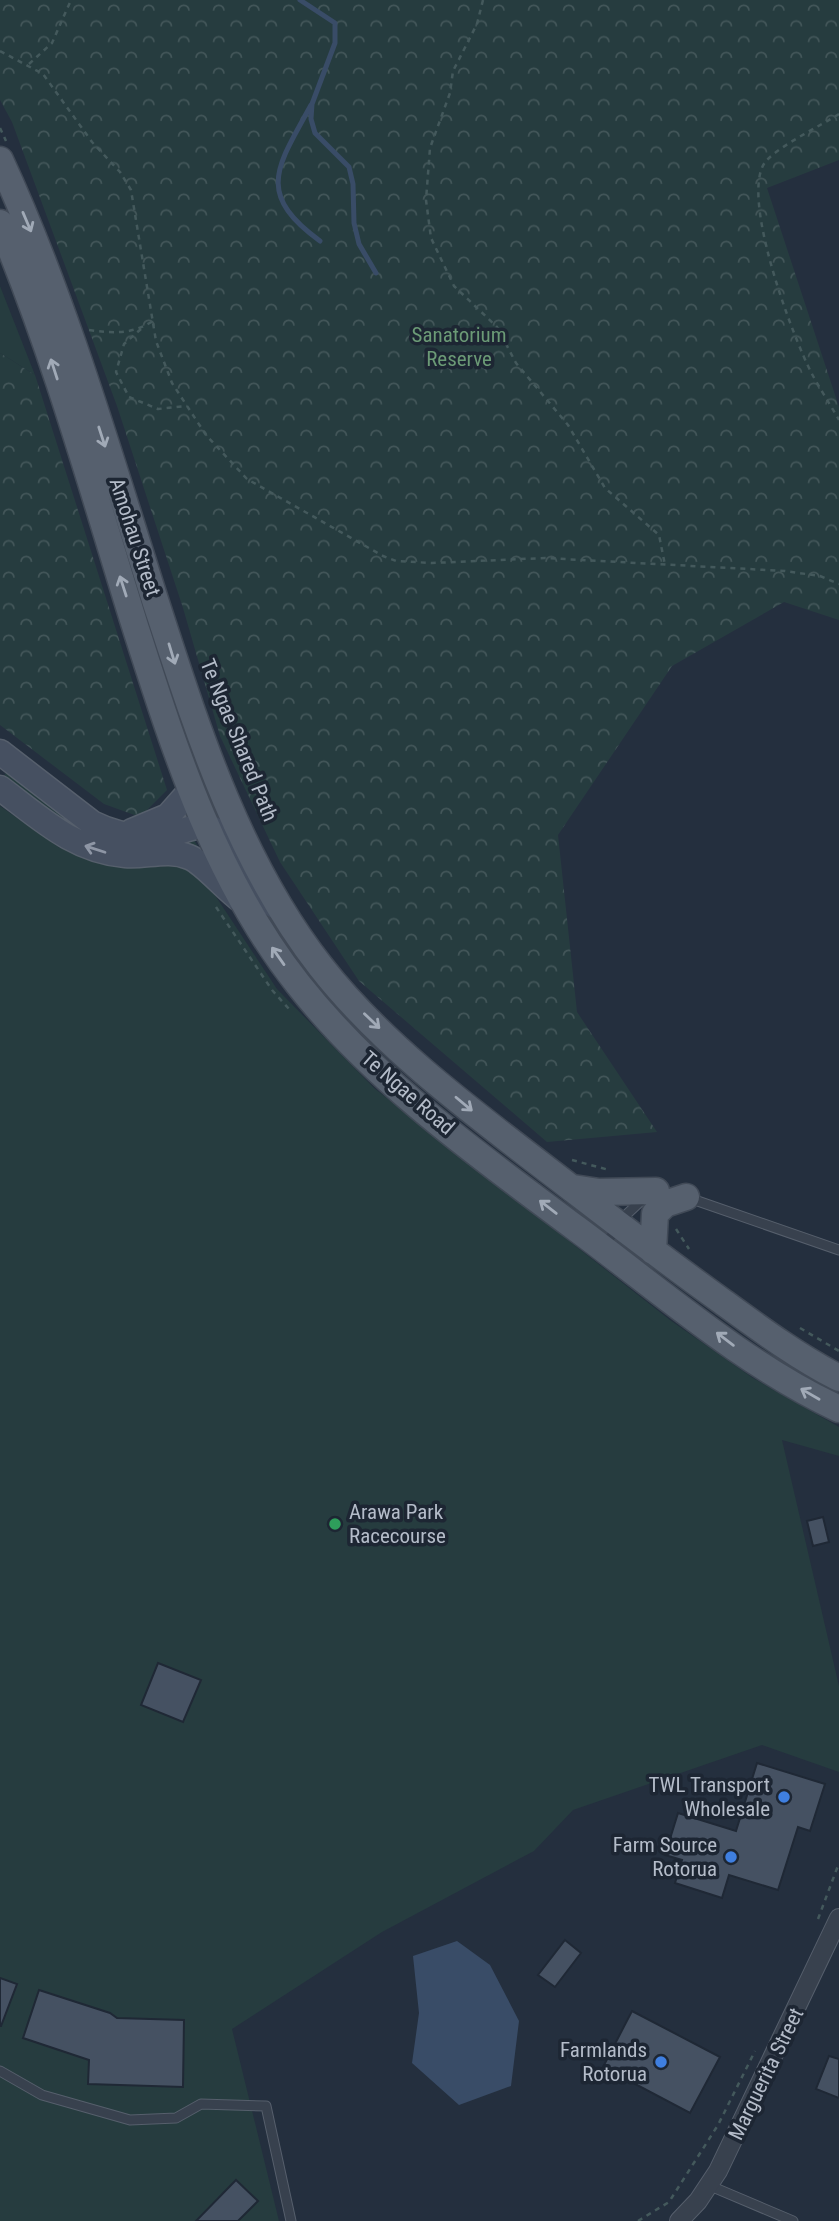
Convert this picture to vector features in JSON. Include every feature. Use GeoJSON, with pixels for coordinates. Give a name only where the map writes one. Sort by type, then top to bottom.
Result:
{"type":"FeatureCollection","features":[{"type":"Feature","properties":{"kind":"main road","name":"Amohau Street"},"geometry":{"type":"LineString","coordinates":[[5,155],[63,321],[192,717],[236,822],[281,910]]}},
{"type":"Feature","properties":{"kind":"main road","name":"Amohau Street"},"geometry":{"type":"LineString","coordinates":[[0,223],[32,300],[170,736],[205,826],[242,901]]}},
{"type":"Feature","properties":{"kind":"main road","name":"Te Ngae Road"},"geometry":{"type":"LineString","coordinates":[[242,901],[303,990],[388,1081],[742,1352],[839,1409]]}},
{"type":"Feature","properties":{"kind":"main road","name":"Te Ngae Road"},"geometry":{"type":"LineString","coordinates":[[281,910],[318,964],[364,1014],[471,1109],[653,1251],[760,1329],[839,1378]]}},
{"type":"Feature","properties":{"kind":"main road"},"geometry":{"type":"LineString","coordinates":[[571,1188],[599,1192],[656,1191]]}},
{"type":"Feature","properties":{"kind":"main road"},"geometry":{"type":"LineString","coordinates":[[653,1251],[655,1214],[665,1204],[678,1207]]}},
{"type":"Feature","properties":{"kind":"street"},"geometry":{"type":"LineString","coordinates":[[1,753],[92,823],[125,834],[167,835],[205,826]]}},
{"type":"Feature","properties":{"kind":"street","name":"Te Ngae Road"},"geometry":{"type":"LineString","coordinates":[[0,788],[65,837],[99,851],[127,856],[177,853],[191,858],[242,901]]}},
{"type":"Feature","properties":{"kind":"street"},"geometry":{"type":"LineString","coordinates":[[125,834],[168,816],[191,790]]}},
{"type":"Feature","properties":{"kind":"street","name":"Te Ngae Road"},"geometry":{"type":"LineString","coordinates":[[205,826],[229,842],[255,892],[281,910]]}},
{"type":"Feature","properties":{"kind":"street","name":"Marguerita Street"},"geometry":{"type":"LineString","coordinates":[[679,2221],[708,2185],[837,1928]]}},
{"type":"Feature","properties":{"kind":"lane"},"geometry":{"type":"LineString","coordinates":[[603,1248],[638,1203],[656,1191],[671,1191],[678,1207],[839,1250]]}},
{"type":"Feature","properties":{"kind":"lane"},"geometry":{"type":"LineString","coordinates":[[0,2071],[42,2095],[130,2119],[176,2118],[201,2104],[266,2106],[291,2221]]}},
{"type":"Feature","properties":{"kind":"lane"},"geometry":{"type":"LineString","coordinates":[[708,2185],[793,2221]]}},
{"type":"Feature","properties":{"kind":"path"},"geometry":{"type":"LineString","coordinates":[[29,64],[52,43],[71,0]]}},
{"type":"Feature","properties":{"kind":"path"},"geometry":{"type":"LineString","coordinates":[[483,0],[477,24],[453,71],[450,93],[430,148],[426,200],[431,238],[454,286],[497,327],[516,363],[568,425],[605,488],[659,536],[665,565]]}},
{"type":"Feature","properties":{"kind":"path"},"geometry":{"type":"LineString","coordinates":[[0,51],[29,64],[43,74],[92,142],[120,172],[131,190],[156,341],[172,383],[206,435],[247,479],[396,561],[432,563],[545,558],[785,571],[820,576],[839,584]]}},
{"type":"Feature","properties":{"kind":"path"},"geometry":{"type":"LineString","coordinates":[[839,114],[766,160],[757,177],[756,200],[767,249],[787,311],[811,373],[839,420]]}},
{"type":"Feature","properties":{"kind":"path"},"geometry":{"type":"LineString","coordinates":[[0,128],[5,155]]}},
{"type":"Feature","properties":{"kind":"path"},"geometry":{"type":"LineString","coordinates":[[63,321],[88,330],[123,333],[141,329]]}},
{"type":"Feature","properties":{"kind":"path"},"geometry":{"type":"LineString","coordinates":[[153,321],[124,344],[116,372],[129,397],[158,409],[187,406]]}},
{"type":"Feature","properties":{"kind":"path"},"geometry":{"type":"LineString","coordinates":[[562,1153],[572,1161],[611,1170]]}},
{"type":"Feature","properties":{"kind":"path"},"geometry":{"type":"LineString","coordinates":[[678,1207],[682,1242],[696,1256]]}},
{"type":"Feature","properties":{"kind":"path"},"geometry":{"type":"LineString","coordinates":[[793,1325],[839,1352]]}},
{"type":"Feature","properties":{"kind":"path"},"geometry":{"type":"LineString","coordinates":[[814,1929],[839,1863]]}},
{"type":"Feature","properties":{"kind":"path"},"geometry":{"type":"LineString","coordinates":[[638,2221],[669,2202],[718,2125],[756,2049]]}},
{"type":"Feature","properties":{"kind":"green space","name":"Sanatorium Reserve"},"geometry":{"type":"Polygon","coordinates":[[[0,0],[839,0],[839,160],[767,188],[839,407],[839,620],[784,602],[672,666],[558,835],[577,1012],[657,1132],[547,1142],[359,981],[280,862],[220,736],[183,608],[117,406],[12,122],[0,100],[0,0]]]}},
{"type":"Feature","properties":{"kind":"green space"},"geometry":{"type":"Polygon","coordinates":[[[0,286],[35,375],[0,353],[0,286]]]}},
{"type":"Feature","properties":{"kind":"green space"},"geometry":{"type":"Polygon","coordinates":[[[0,353],[35,375],[167,790],[140,817],[104,804],[0,725],[0,353]]]}},
{"type":"Feature","properties":{"kind":"green space"},"geometry":{"type":"Polygon","coordinates":[[[6,772],[83,828],[192,836],[200,851],[97,845],[3,779],[6,772]]]}},
{"type":"Feature","properties":{"kind":"green space","name":"Arawa Park Racecourse"},"geometry":{"type":"Polygon","coordinates":[[[0,806],[60,848],[119,864],[181,863],[205,880],[277,989],[374,1088],[670,1320],[753,1378],[839,1427],[839,1456],[782,1440],[839,1686],[839,1772],[762,1745],[573,1810],[534,1851],[382,1932],[232,2029],[279,2221],[0,2221],[0,806]]]}},
{"type":"Feature","properties":{"kind":"water"},"geometry":{"type":"Polygon","coordinates":[[[457,1941],[490,1965],[519,2021],[511,2086],[459,2105],[412,2063],[419,2013],[413,1956],[457,1941]]]}},
{"type":"Feature","properties":{"kind":"building"},"geometry":{"type":"Polygon","coordinates":[[[823,1517],[829,1542],[813,1546],[807,1521],[823,1517]]]}},
{"type":"Feature","properties":{"kind":"building"},"geometry":{"type":"Polygon","coordinates":[[[158,1663],[201,1680],[183,1722],[141,1705],[158,1663]]]}},
{"type":"Feature","properties":{"kind":"building"},"geometry":{"type":"Polygon","coordinates":[[[757,1763],[825,1784],[810,1831],[798,1827],[778,1890],[729,1875],[722,1898],[675,1883],[682,1860],[665,1855],[678,1813],[736,1831],[757,1763]]]}},
{"type":"Feature","properties":{"kind":"building"},"geometry":{"type":"Polygon","coordinates":[[[565,1940],[581,1953],[555,1987],[538,1975],[565,1940]]]}},
{"type":"Feature","properties":{"kind":"building"},"geometry":{"type":"Polygon","coordinates":[[[0,1978],[17,1984],[1,2026],[0,2026],[0,1978]]]}},
{"type":"Feature","properties":{"kind":"building"},"geometry":{"type":"Polygon","coordinates":[[[39,1990],[110,2013],[117,2018],[184,2020],[183,2087],[88,2084],[89,2060],[23,2038],[39,1990]]]}},
{"type":"Feature","properties":{"kind":"building","name":"Farmlands Rotorua"},"geometry":{"type":"Polygon","coordinates":[[[632,2011],[720,2057],[690,2113],[603,2067],[632,2011]]]}},
{"type":"Feature","properties":{"kind":"building"},"geometry":{"type":"Polygon","coordinates":[[[829,2056],[839,2059],[839,2098],[816,2089],[829,2056]]]}},
{"type":"Feature","properties":{"kind":"building"},"geometry":{"type":"Polygon","coordinates":[[[236,2180],[258,2201],[238,2221],[196,2221],[236,2180]]]}},
{"type":"Feature","properties":{"kind":"waterway"},"geometry":{"type":"LineString","coordinates":[[300,0],[335,23],[335,43],[312,104],[311,119],[315,133],[349,167],[353,184],[354,223],[359,244],[376,273]]}},
{"type":"Feature","properties":{"kind":"waterway"},"geometry":{"type":"LineString","coordinates":[[311,105],[289,145],[278,178],[279,193],[286,208],[299,224],[320,241]]}},
{"type":"Feature","properties":{"kind":"place","name":"Arawa Park Racecourse"},"geometry":{"type":"Point","coordinates":[335,1524]}},
{"type":"Feature","properties":{"kind":"place","name":"TWL Transport Wholesale"},"geometry":{"type":"Point","coordinates":[784,1797]}},
{"type":"Feature","properties":{"kind":"place","name":"Farm Source Rotorua"},"geometry":{"type":"Point","coordinates":[731,1857]}},
{"type":"Feature","properties":{"kind":"place","name":"Farmlands Rotorua"},"geometry":{"type":"Point","coordinates":[661,2062]}}]}
